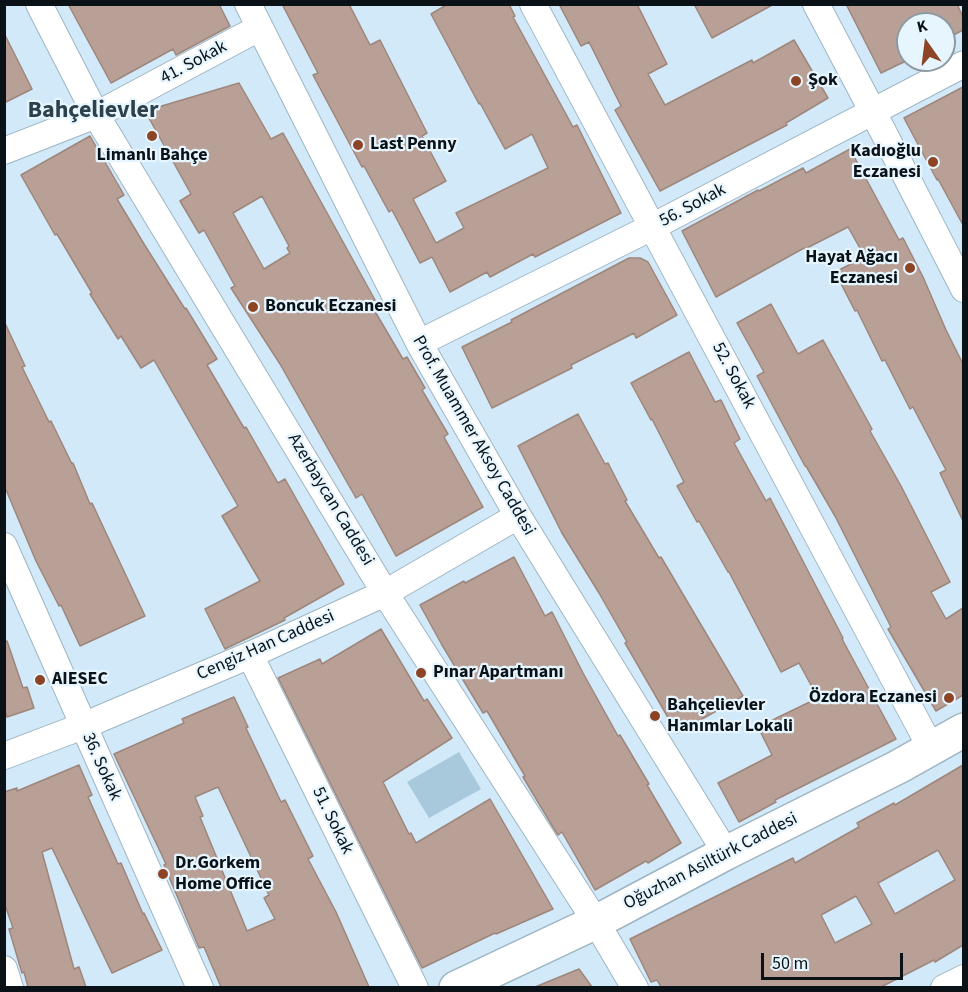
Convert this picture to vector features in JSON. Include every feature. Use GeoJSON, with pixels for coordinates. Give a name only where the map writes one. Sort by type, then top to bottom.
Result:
{"type":"FeatureCollection","features":[{"type":"Feature","properties":{"kind":"main road","name":"Oğuzhan Asiltürk Caddesi"},"geometry":{"type":"LineString","coordinates":[[456,987],[596,922],[726,853],[898,767],[963,730]]}},
{"type":"Feature","properties":{"kind":"street","name":"Azerbaycan Caddesi"},"geometry":{"type":"LineString","coordinates":[[39,4],[96,115],[385,593],[596,922],[635,987]]}},
{"type":"Feature","properties":{"kind":"street","name":"Prof. Muammer Aksoy Caddesi"},"geometry":{"type":"LineString","coordinates":[[248,4],[419,343],[518,516],[726,853]]}},
{"type":"Feature","properties":{"kind":"street","name":"52. Sokak"},"geometry":{"type":"LineString","coordinates":[[533,4],[931,748]]}},
{"type":"Feature","properties":{"kind":"street"},"geometry":{"type":"LineString","coordinates":[[816,4],[963,289]]}},
{"type":"Feature","properties":{"kind":"street","name":"41. Sokak"},"geometry":{"type":"LineString","coordinates":[[4,151],[96,115],[259,28]]}},
{"type":"Feature","properties":{"kind":"street","name":"56. Sokak"},"geometry":{"type":"LineString","coordinates":[[419,343],[652,227],[963,64]]}},
{"type":"Feature","properties":{"kind":"street","name":"Cengiz Han Caddesi"},"geometry":{"type":"LineString","coordinates":[[4,756],[83,726],[250,655],[385,593],[518,516]]}},
{"type":"Feature","properties":{"kind":"street","name":"36. Sokak"},"geometry":{"type":"LineString","coordinates":[[4,546],[200,987]]}},
{"type":"Feature","properties":{"kind":"street","name":"51. Sokak"},"geometry":{"type":"LineString","coordinates":[[250,655],[415,987]]}},
{"type":"Feature","properties":{"kind":"street"},"geometry":{"type":"LineString","coordinates":[[4,969],[10,987]]}},
{"type":"Feature","properties":{"kind":"street"},"geometry":{"type":"LineString","coordinates":[[944,987],[963,978]]}},
{"type":"Feature","properties":{"kind":"shaded area"},"geometry":{"type":"Polygon","coordinates":[[[459,752],[481,789],[429,818],[407,782],[459,752]]]}},
{"type":"Feature","properties":{"kind":"building"},"geometry":{"type":"Polygon","coordinates":[[[68,4],[219,4],[230,26],[176,55],[173,49],[111,83],[68,4]]]}},
{"type":"Feature","properties":{"kind":"building"},"geometry":{"type":"Polygon","coordinates":[[[282,4],[349,4],[370,45],[380,40],[427,133],[422,136],[446,181],[413,199],[436,243],[464,228],[456,213],[548,168],[532,134],[505,149],[431,14],[448,4],[509,4],[515,16],[513,17],[573,127],[577,125],[621,213],[535,257],[533,254],[490,277],[487,272],[450,292],[432,257],[420,263],[392,210],[389,212],[364,166],[362,167],[313,75],[318,73],[282,4]]]}},
{"type":"Feature","properties":{"kind":"building"},"geometry":{"type":"Polygon","coordinates":[[[559,4],[637,4],[667,64],[648,74],[665,105],[752,60],[753,63],[794,40],[828,98],[786,123],[787,125],[660,191],[615,110],[621,106],[589,42],[581,46],[559,4]]]}},
{"type":"Feature","properties":{"kind":"building"},"geometry":{"type":"Polygon","coordinates":[[[694,4],[774,4],[712,38],[694,4]]]}},
{"type":"Feature","properties":{"kind":"building"},"geometry":{"type":"Polygon","coordinates":[[[846,4],[957,4],[963,17],[963,30],[956,34],[956,12],[896,12],[896,66],[881,73],[846,4]]]}},
{"type":"Feature","properties":{"kind":"building"},"geometry":{"type":"Polygon","coordinates":[[[4,33],[32,89],[4,103],[4,33]]]}},
{"type":"Feature","properties":{"kind":"building"},"geometry":{"type":"Polygon","coordinates":[[[239,83],[271,139],[283,133],[375,300],[370,303],[403,359],[407,357],[425,388],[422,390],[448,434],[444,437],[483,507],[396,556],[362,494],[356,498],[280,364],[231,288],[235,286],[204,230],[199,233],[180,201],[191,194],[145,111],[239,83]],[[262,196],[233,213],[264,269],[290,253],[287,248],[289,246],[262,196]]]}},
{"type":"Feature","properties":{"kind":"building"},"geometry":{"type":"Polygon","coordinates":[[[963,87],[963,225],[904,118],[963,87]]]}},
{"type":"Feature","properties":{"kind":"building"},"geometry":{"type":"Polygon","coordinates":[[[90,136],[124,195],[117,199],[217,359],[207,365],[278,483],[285,479],[344,584],[284,618],[285,620],[225,649],[205,609],[260,581],[222,516],[238,506],[154,360],[141,368],[121,336],[118,339],[21,175],[90,136]]]}},
{"type":"Feature","properties":{"kind":"building"},"geometry":{"type":"Polygon","coordinates":[[[850,149],[899,240],[903,238],[963,364],[963,521],[940,473],[946,470],[913,407],[910,409],[885,360],[882,361],[835,272],[865,257],[848,227],[804,248],[716,297],[682,231],[803,168],[806,173],[850,149]]]}},
{"type":"Feature","properties":{"kind":"building"},"geometry":{"type":"Polygon","coordinates":[[[629,258],[640,258],[648,262],[677,315],[636,338],[634,333],[571,365],[572,368],[492,408],[462,347],[629,258]]]}},
{"type":"Feature","properties":{"kind":"building"},"geometry":{"type":"Polygon","coordinates":[[[771,304],[798,354],[823,340],[872,429],[870,431],[950,582],[931,592],[946,619],[963,608],[963,695],[936,711],[888,629],[891,627],[835,516],[805,466],[757,376],[764,372],[737,323],[771,304]]]}},
{"type":"Feature","properties":{"kind":"building"},"geometry":{"type":"Polygon","coordinates":[[[4,321],[25,366],[22,367],[49,422],[51,421],[73,463],[90,504],[92,503],[145,616],[80,646],[61,605],[59,606],[36,561],[4,485],[4,321]]]}},
{"type":"Feature","properties":{"kind":"building"},"geometry":{"type":"Polygon","coordinates":[[[689,352],[715,402],[721,400],[740,439],[734,443],[766,501],[770,498],[896,739],[775,800],[776,802],[739,822],[718,783],[772,755],[758,727],[818,698],[799,663],[781,672],[729,572],[677,486],[684,482],[631,383],[689,352]]]}},
{"type":"Feature","properties":{"kind":"building"},"geometry":{"type":"Polygon","coordinates":[[[578,414],[605,464],[608,463],[627,500],[625,501],[659,558],[661,557],[743,696],[677,733],[599,593],[562,533],[518,446],[578,414]]]}},
{"type":"Feature","properties":{"kind":"building"},"geometry":{"type":"Polygon","coordinates":[[[514,557],[545,616],[552,612],[618,736],[620,735],[649,784],[647,785],[681,843],[595,890],[562,832],[558,835],[554,829],[487,711],[483,713],[420,605],[514,557]]]}},
{"type":"Feature","properties":{"kind":"building"},"geometry":{"type":"Polygon","coordinates":[[[381,629],[424,701],[427,699],[452,738],[383,782],[409,834],[411,833],[416,843],[490,799],[553,909],[495,933],[422,968],[278,678],[320,659],[322,664],[381,629]]]}},
{"type":"Feature","properties":{"kind":"building"},"geometry":{"type":"Polygon","coordinates":[[[4,641],[7,641],[23,688],[27,687],[34,708],[7,717],[4,707],[4,641]]]}},
{"type":"Feature","properties":{"kind":"building"},"geometry":{"type":"Polygon","coordinates":[[[234,697],[281,802],[285,800],[313,856],[308,859],[336,912],[369,987],[221,987],[204,947],[199,948],[164,865],[166,864],[114,754],[184,723],[182,719],[234,697]],[[218,787],[195,797],[203,816],[200,817],[247,931],[275,919],[264,898],[269,895],[218,787]]]}},
{"type":"Feature","properties":{"kind":"building"},"geometry":{"type":"Polygon","coordinates":[[[79,765],[92,795],[88,797],[118,864],[121,863],[143,914],[162,950],[112,973],[52,848],[42,852],[74,969],[79,967],[86,987],[28,987],[9,929],[13,928],[4,902],[4,792],[17,788],[17,791],[79,765]]]}},
{"type":"Feature","properties":{"kind":"building"},"geometry":{"type":"Polygon","coordinates":[[[963,765],[963,945],[935,962],[934,960],[881,987],[661,987],[657,980],[651,982],[630,939],[793,858],[795,863],[859,827],[857,823],[894,803],[895,805],[963,765]],[[938,850],[878,883],[895,914],[955,880],[938,850]],[[856,896],[821,915],[835,943],[872,924],[856,896]]]}},
{"type":"Feature","properties":{"kind":"building"},"geometry":{"type":"Polygon","coordinates":[[[579,969],[592,987],[535,987],[579,969]]]}},
{"type":"Feature","properties":{"kind":"place","name":"Şok"},"geometry":{"type":"Point","coordinates":[796,81]}},
{"type":"Feature","properties":{"kind":"place","name":"Limanlı Bahçe"},"geometry":{"type":"Point","coordinates":[152,136]}},
{"type":"Feature","properties":{"kind":"place","name":"Last Penny"},"geometry":{"type":"Point","coordinates":[358,145]}},
{"type":"Feature","properties":{"kind":"place","name":"Kadıoğlu Eczanesi"},"geometry":{"type":"Point","coordinates":[933,162]}},
{"type":"Feature","properties":{"kind":"place","name":"Hayat Ağacı Eczanesi"},"geometry":{"type":"Point","coordinates":[910,268]}},
{"type":"Feature","properties":{"kind":"place","name":"Boncuk Eczanesi"},"geometry":{"type":"Point","coordinates":[253,307]}},
{"type":"Feature","properties":{"kind":"place","name":"Pınar Apartmanı"},"geometry":{"type":"Point","coordinates":[421,673]}},
{"type":"Feature","properties":{"kind":"place","name":"AIESEC"},"geometry":{"type":"Point","coordinates":[40,680]}},
{"type":"Feature","properties":{"kind":"place","name":"Özdora Eczanesi"},"geometry":{"type":"Point","coordinates":[949,698]}},
{"type":"Feature","properties":{"kind":"place","name":"Bahçelievler Hanımlar Lokali"},"geometry":{"type":"Point","coordinates":[655,716]}},
{"type":"Feature","properties":{"kind":"place","name":"Dr.Gorkem Home Office"},"geometry":{"type":"Point","coordinates":[163,874]}},
{"type":"Feature","properties":{"kind":"district","name":"Bahçelievler"},"geometry":{"type":"Point","coordinates":[93,112]}}]}
